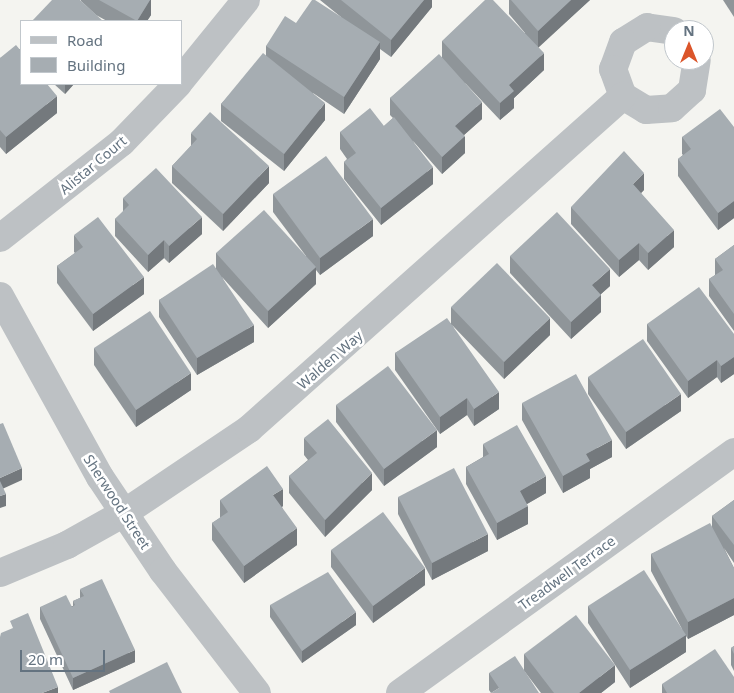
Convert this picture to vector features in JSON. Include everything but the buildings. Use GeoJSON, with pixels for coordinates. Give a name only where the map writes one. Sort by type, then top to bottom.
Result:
{"type":"FeatureCollection","features":[{"type":"Feature","properties":{"kind":"street"},"geometry":{"type":"LineString","coordinates":[[182,79],[246,0]]}},
{"type":"Feature","properties":{"kind":"street"},"geometry":{"type":"LineString","coordinates":[[664,29],[648,27],[623,42],[613,69],[624,96],[646,110],[672,108],[692,90],[695,70]]}},
{"type":"Feature","properties":{"kind":"street","name":"Alistar Court"},"geometry":{"type":"LineString","coordinates":[[0,238],[122,142],[177,85]]}},
{"type":"Feature","properties":{"kind":"street","name":"Walden Way"},"geometry":{"type":"LineString","coordinates":[[0,573],[67,545],[124,513],[249,429],[624,96]]}},
{"type":"Feature","properties":{"kind":"street","name":"Sherwood Street"},"geometry":{"type":"LineString","coordinates":[[0,296],[70,428],[124,513],[257,693]]}},
{"type":"Feature","properties":{"kind":"street","name":"Treadwell Terrace"},"geometry":{"type":"LineString","coordinates":[[400,693],[734,452]]}}]}
